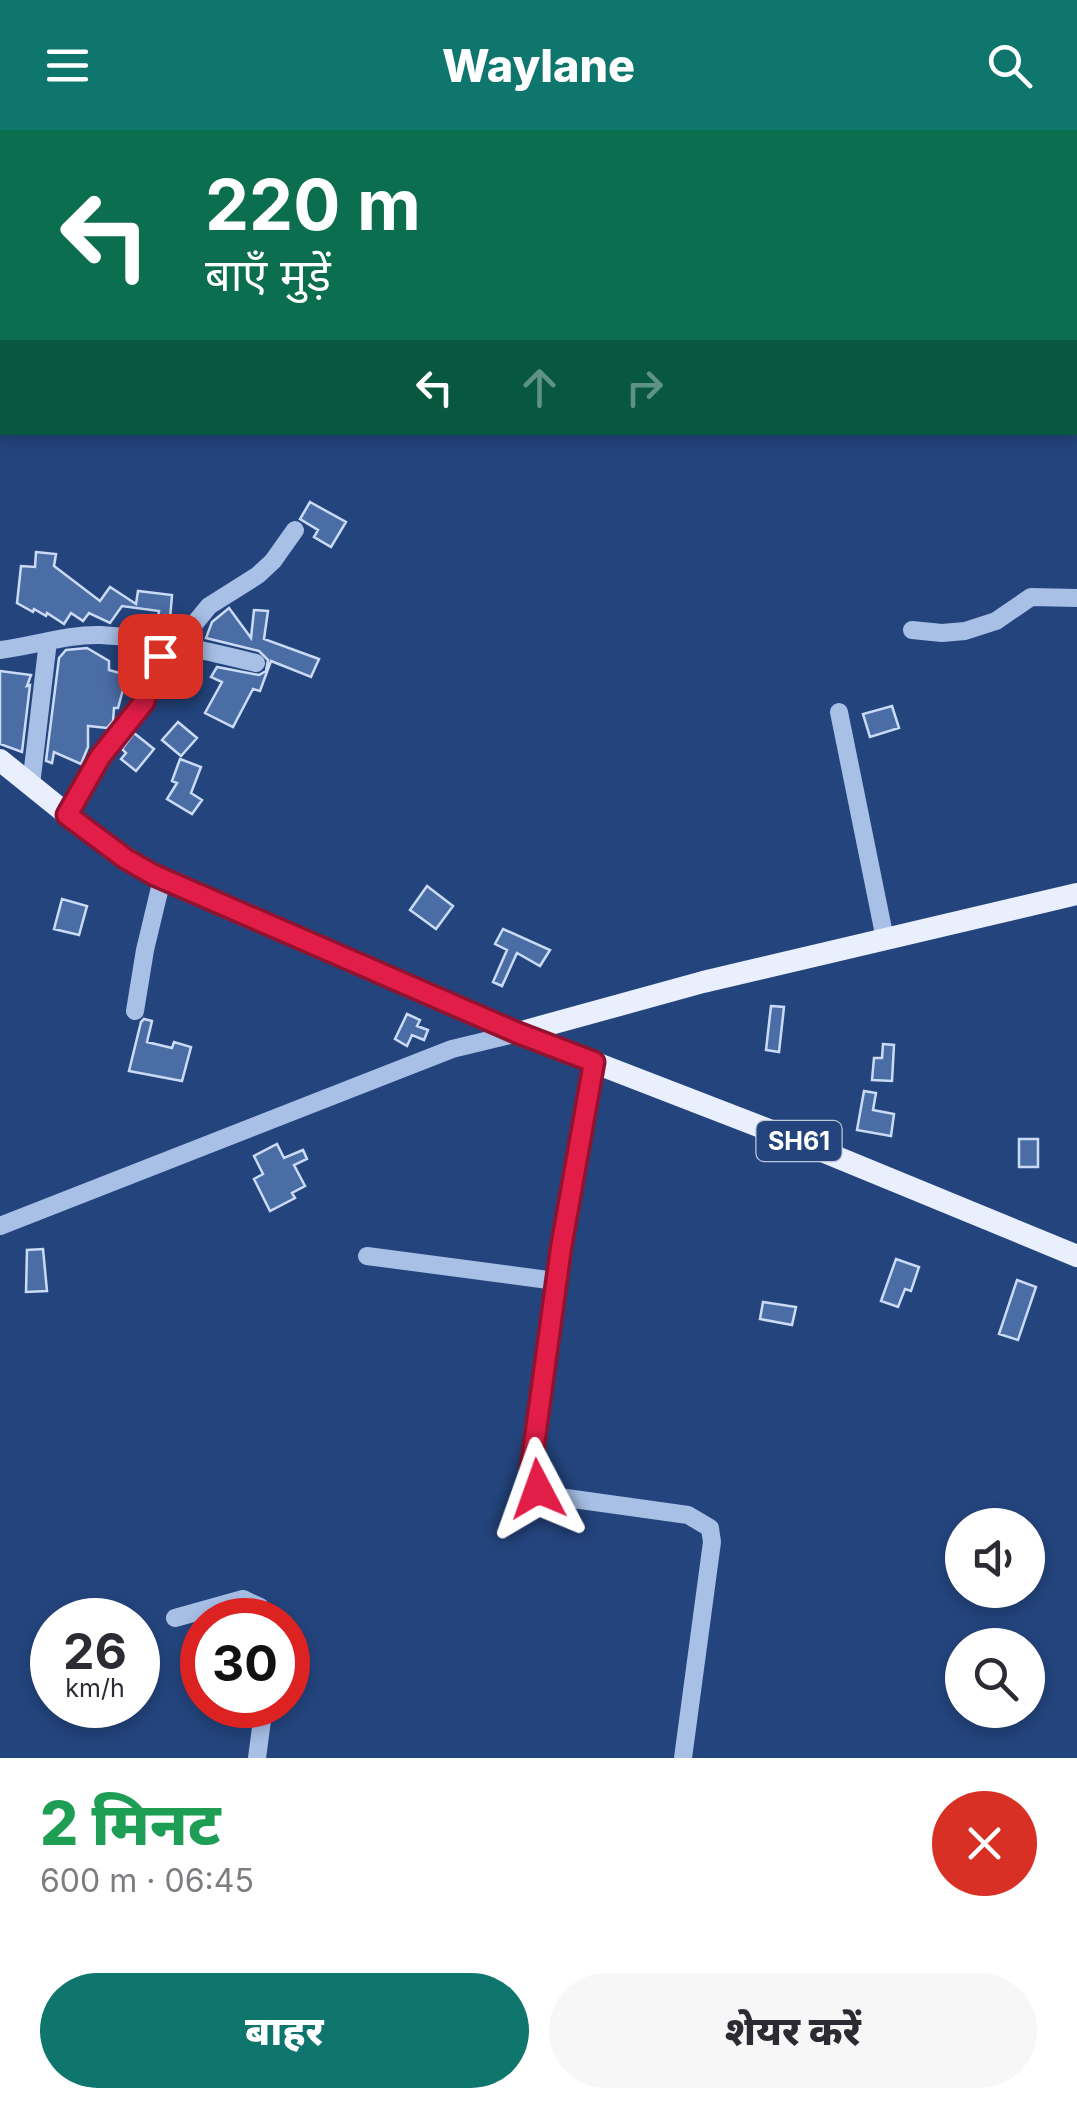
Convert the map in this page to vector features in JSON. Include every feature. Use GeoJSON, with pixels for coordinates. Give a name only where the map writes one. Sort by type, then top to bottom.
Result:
{"type":"FeatureCollection","features":[{"type":"Feature","properties":{"kind":"main road","name":"SH61"},"geometry":{"type":"LineString","coordinates":[[0,760],[126,859],[162,879],[518,1033],[817,1148],[1077,1256]]}},
{"type":"Feature","properties":{"kind":"main road"},"geometry":{"type":"LineString","coordinates":[[518,1033],[704,982],[1077,894]]}},
{"type":"Feature","properties":{"kind":"street"},"geometry":{"type":"LineString","coordinates":[[67,815],[100,757],[151,690],[168,644],[208,606],[258,575],[295,530]]}},
{"type":"Feature","properties":{"kind":"street"},"geometry":{"type":"LineString","coordinates":[[912,630],[942,634],[965,631],[996,621],[1026,598],[1077,598]]}},
{"type":"Feature","properties":{"kind":"street"},"geometry":{"type":"LineString","coordinates":[[0,650],[101,635],[256,662]]}},
{"type":"Feature","properties":{"kind":"street"},"geometry":{"type":"LineString","coordinates":[[31,785],[48,641]]}},
{"type":"Feature","properties":{"kind":"street"},"geometry":{"type":"LineString","coordinates":[[840,712],[885,939]]}},
{"type":"Feature","properties":{"kind":"street"},"geometry":{"type":"LineString","coordinates":[[136,1011],[144,950],[162,879]]}},
{"type":"Feature","properties":{"kind":"street"},"geometry":{"type":"LineString","coordinates":[[0,1226],[452,1049],[518,1033]]}},
{"type":"Feature","properties":{"kind":"street"},"geometry":{"type":"LineString","coordinates":[[594,1062],[556,1281],[531,1467],[534,1484],[552,1496],[688,1515],[705,1522],[713,1535],[683,1758]]}},
{"type":"Feature","properties":{"kind":"street"},"geometry":{"type":"LineString","coordinates":[[367,1256],[556,1281]]}},
{"type":"Feature","properties":{"kind":"street"},"geometry":{"type":"LineString","coordinates":[[175,1618],[180,1617]]}},
{"type":"Feature","properties":{"kind":"street"},"geometry":{"type":"LineString","coordinates":[[257,1758],[261,1728]]}},
{"type":"Feature","properties":{"kind":"building"},"geometry":{"type":"Polygon","coordinates":[[[310,502],[346,522],[331,547],[314,537],[318,530],[300,519],[310,502]]]}},
{"type":"Feature","properties":{"kind":"building"},"geometry":{"type":"Polygon","coordinates":[[[36,552],[56,554],[54,566],[100,601],[110,587],[136,604],[138,591],[172,595],[169,631],[156,629],[159,611],[122,606],[110,623],[89,613],[83,621],[71,613],[64,624],[47,613],[46,616],[34,609],[33,612],[17,603],[21,566],[35,567],[36,552]]]}},
{"type":"Feature","properties":{"kind":"building"},"geometry":{"type":"Polygon","coordinates":[[[229,608],[251,638],[254,610],[268,611],[264,639],[319,659],[311,677],[271,661],[260,691],[253,689],[233,727],[205,713],[222,682],[211,677],[217,667],[259,675],[266,671],[268,660],[259,651],[206,638],[212,622],[229,608]]]}},
{"type":"Feature","properties":{"kind":"building"},"geometry":{"type":"Polygon","coordinates":[[[87,648],[109,661],[109,670],[127,675],[118,708],[114,708],[113,721],[107,728],[88,726],[88,747],[81,764],[54,752],[52,763],[46,761],[59,658],[66,650],[87,648]]]}},
{"type":"Feature","properties":{"kind":"building"},"geometry":{"type":"Polygon","coordinates":[[[0,671],[31,675],[22,752],[0,744],[0,671]]]}},
{"type":"Feature","properties":{"kind":"building"},"geometry":{"type":"Polygon","coordinates":[[[892,706],[899,728],[870,737],[863,714],[892,706]]]}},
{"type":"Feature","properties":{"kind":"building"},"geometry":{"type":"Polygon","coordinates":[[[178,722],[197,738],[181,756],[162,740],[178,722]]]}},
{"type":"Feature","properties":{"kind":"building"},"geometry":{"type":"Polygon","coordinates":[[[134,733],[154,749],[136,771],[121,759],[126,753],[122,749],[134,733]]]}},
{"type":"Feature","properties":{"kind":"building"},"geometry":{"type":"Polygon","coordinates":[[[180,759],[201,767],[191,793],[202,800],[192,814],[167,799],[177,783],[172,781],[180,759]]]}},
{"type":"Feature","properties":{"kind":"building"},"geometry":{"type":"Polygon","coordinates":[[[427,886],[453,906],[436,929],[410,910],[427,886]]]}},
{"type":"Feature","properties":{"kind":"building"},"geometry":{"type":"Polygon","coordinates":[[[62,899],[87,906],[79,935],[54,929],[62,899]]]}},
{"type":"Feature","properties":{"kind":"building"},"geometry":{"type":"Polygon","coordinates":[[[503,929],[550,950],[540,966],[517,953],[502,986],[493,982],[507,950],[495,944],[503,929]]]}},
{"type":"Feature","properties":{"kind":"building"},"geometry":{"type":"Polygon","coordinates":[[[771,1006],[784,1007],[779,1052],[766,1050],[771,1006]]]}},
{"type":"Feature","properties":{"kind":"building"},"geometry":{"type":"Polygon","coordinates":[[[407,1014],[420,1020],[417,1026],[428,1030],[424,1040],[412,1035],[407,1046],[395,1039],[407,1014]]]}},
{"type":"Feature","properties":{"kind":"building"},"geometry":{"type":"Polygon","coordinates":[[[144,1019],[152,1021],[147,1042],[172,1048],[174,1042],[191,1047],[182,1081],[129,1071],[144,1019]]]}},
{"type":"Feature","properties":{"kind":"building"},"geometry":{"type":"Polygon","coordinates":[[[883,1044],[894,1045],[892,1081],[872,1080],[874,1058],[882,1058],[883,1044]]]}},
{"type":"Feature","properties":{"kind":"building"},"geometry":{"type":"Polygon","coordinates":[[[864,1091],[876,1093],[873,1110],[894,1114],[891,1136],[857,1130],[864,1091]]]}},
{"type":"Feature","properties":{"kind":"building"},"geometry":{"type":"Polygon","coordinates":[[[1019,1139],[1038,1139],[1038,1167],[1019,1167],[1019,1139]]]}},
{"type":"Feature","properties":{"kind":"building"},"geometry":{"type":"Polygon","coordinates":[[[277,1144],[284,1158],[303,1150],[307,1159],[294,1165],[305,1186],[292,1193],[295,1198],[270,1211],[254,1179],[263,1174],[254,1156],[277,1144]]]}},
{"type":"Feature","properties":{"kind":"building"},"geometry":{"type":"Polygon","coordinates":[[[43,1249],[47,1291],[26,1292],[27,1250],[43,1249]]]}},
{"type":"Feature","properties":{"kind":"building"},"geometry":{"type":"Polygon","coordinates":[[[896,1259],[919,1267],[911,1291],[905,1289],[898,1307],[881,1301],[896,1259]]]}},
{"type":"Feature","properties":{"kind":"building"},"geometry":{"type":"Polygon","coordinates":[[[1017,1280],[1036,1287],[1018,1340],[999,1334],[1017,1280]]]}},
{"type":"Feature","properties":{"kind":"building"},"geometry":{"type":"Polygon","coordinates":[[[763,1302],[796,1307],[792,1325],[760,1319],[763,1302]]]}},
{"type":"Feature","properties":{"kind":"route"},"geometry":{"type":"LineString","coordinates":[[160,656],[144,702],[100,757],[67,815],[154,875],[518,1033],[594,1062],[561,1248],[531,1467],[538,1489]]}}]}
